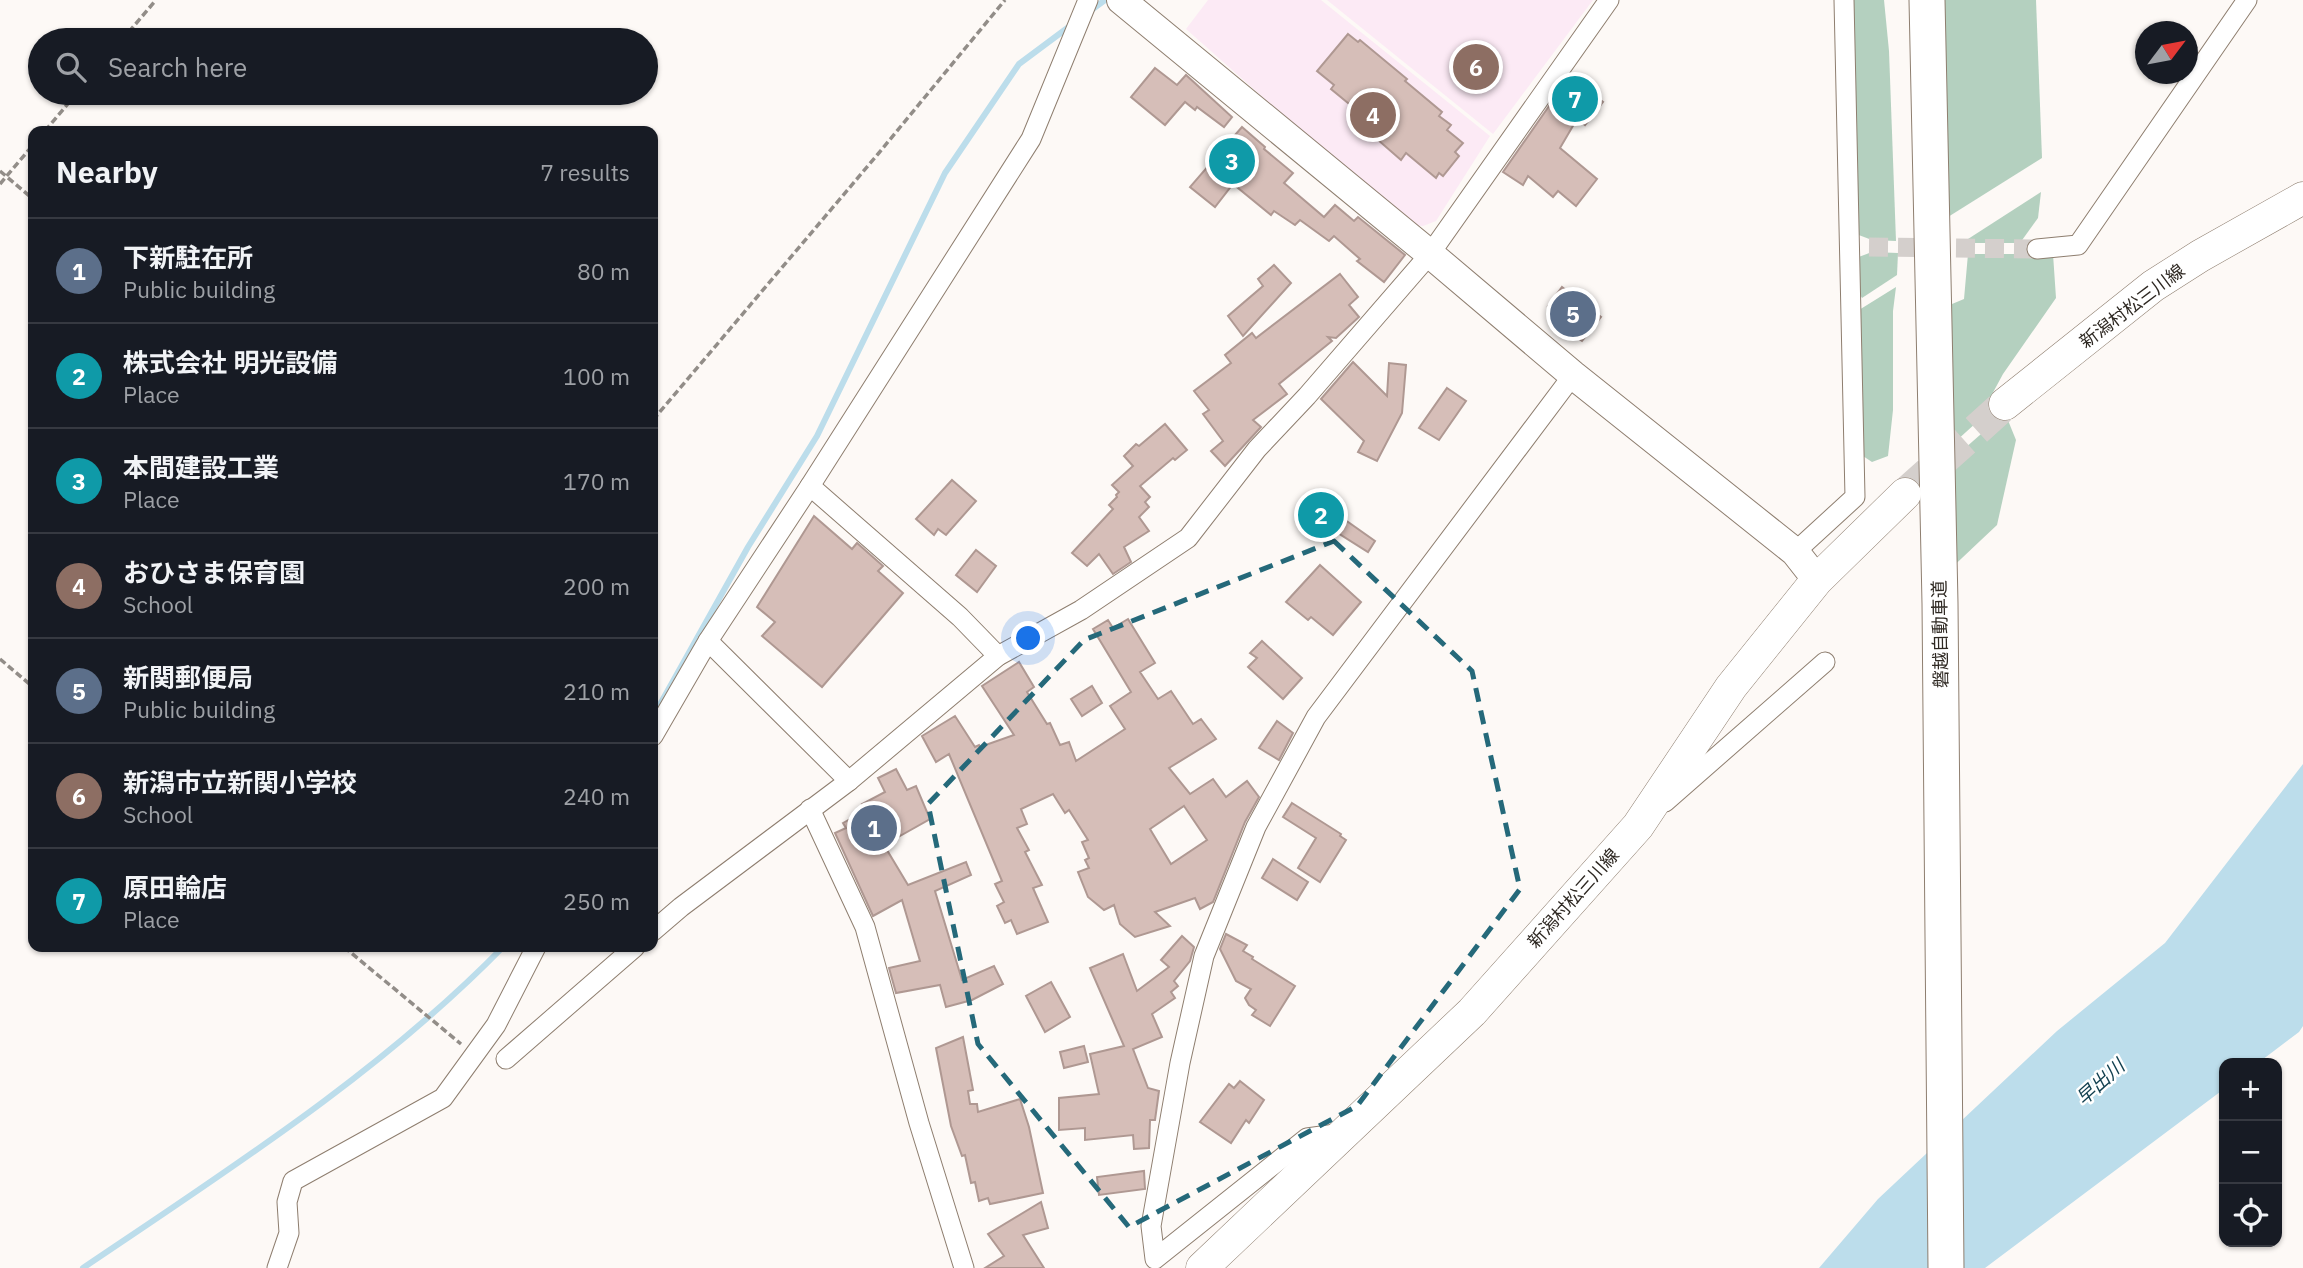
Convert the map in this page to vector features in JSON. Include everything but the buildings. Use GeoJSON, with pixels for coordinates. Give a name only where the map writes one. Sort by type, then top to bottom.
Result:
{"type":"FeatureCollection","features":[{"type":"Feature","properties":{"kind":"highway","name":"磐越自動車道"},"geometry":{"type":"LineString","coordinates":[[1927,0],[1940,603],[1946,1268]]}},
{"type":"Feature","properties":{"kind":"main road","name":"新潟村松三川線"},"geometry":{"type":"LineString","coordinates":[[2006,404],[2153,286],[2303,198]]}},
{"type":"Feature","properties":{"kind":"main road","name":"新潟村松三川線"},"geometry":{"type":"LineString","coordinates":[[1202,1268],[1472,1012],[1638,826],[1731,687],[1817,580],[1905,494]]}},
{"type":"Feature","properties":{"kind":"street"},"geometry":{"type":"LineString","coordinates":[[658,727],[708,641],[1031,139],[1088,0]]}},
{"type":"Feature","properties":{"kind":"street"},"geometry":{"type":"LineString","coordinates":[[1121,0],[1573,375],[1795,552],[1817,580]]}},
{"type":"Feature","properties":{"kind":"street"},"geometry":{"type":"LineString","coordinates":[[658,927],[681,906],[849,780],[998,656],[1081,610],[1188,538],[1257,449],[1307,396],[1430,254],[1609,0]]}},
{"type":"Feature","properties":{"kind":"street"},"geometry":{"type":"LineString","coordinates":[[1795,552],[1856,497],[1860,247],[1844,0]]}},
{"type":"Feature","properties":{"kind":"street"},"geometry":{"type":"LineString","coordinates":[[2037,248],[2078,245],[2247,0]]}},
{"type":"Feature","properties":{"kind":"street"},"geometry":{"type":"LineString","coordinates":[[1150,1263],[1151,1226],[1180,1063],[1204,956],[1256,827],[1316,717],[1573,375]]}},
{"type":"Feature","properties":{"kind":"street"},"geometry":{"type":"LineString","coordinates":[[810,486],[960,617],[998,656]]}},
{"type":"Feature","properties":{"kind":"street"},"geometry":{"type":"LineString","coordinates":[[708,641],[849,780]]}},
{"type":"Feature","properties":{"kind":"street"},"geometry":{"type":"LineString","coordinates":[[1638,826],[1825,662]]}},
{"type":"Feature","properties":{"kind":"street"},"geometry":{"type":"LineString","coordinates":[[810,809],[865,927],[919,1123],[964,1268]]}},
{"type":"Feature","properties":{"kind":"street"},"geometry":{"type":"LineString","coordinates":[[278,1268],[289,1233],[287,1202],[293,1181],[443,1098],[496,1025],[533,952]]}},
{"type":"Feature","properties":{"kind":"street"},"geometry":{"type":"LineString","coordinates":[[506,1059],[629,952]]}},
{"type":"Feature","properties":{"kind":"street"},"geometry":{"type":"LineString","coordinates":[[1150,1263],[1307,1138],[1344,1133]]}},
{"type":"Feature","properties":{"kind":"path"},"geometry":{"type":"LineString","coordinates":[[132,28],[156,0]]}},
{"type":"Feature","properties":{"kind":"path"},"geometry":{"type":"LineString","coordinates":[[658,414],[1005,0]]}},
{"type":"Feature","properties":{"kind":"path"},"geometry":{"type":"LineString","coordinates":[[49,126],[67,105]]}},
{"type":"Feature","properties":{"kind":"path"},"geometry":{"type":"LineString","coordinates":[[0,184],[28,151]]}},
{"type":"Feature","properties":{"kind":"path"},"geometry":{"type":"LineString","coordinates":[[0,171],[28,195]]}},
{"type":"Feature","properties":{"kind":"path"},"geometry":{"type":"LineString","coordinates":[[0,659],[28,683]]}},
{"type":"Feature","properties":{"kind":"path"},"geometry":{"type":"LineString","coordinates":[[350,952],[474,1055]]}},
{"type":"Feature","properties":{"kind":"highlighted area"},"geometry":{"type":"Polygon","coordinates":[[[1334,541],[1472,671],[1520,889],[1357,1106],[1129,1227],[978,1044],[928,804],[1084,640],[1334,541]]]}},
{"type":"Feature","properties":{"kind":"shaded area"},"geometry":{"type":"Polygon","coordinates":[[[1208,0],[1321,0],[1490,136],[1436,221],[1423,226],[1413,225],[1327,154],[1186,29],[1208,0]]]}},
{"type":"Feature","properties":{"kind":"shaded area"},"geometry":{"type":"Polygon","coordinates":[[[1327,0],[1593,0],[1493,134],[1327,0]]]}},
{"type":"Feature","properties":{"kind":"green space"},"geometry":{"type":"Polygon","coordinates":[[[1850,0],[1884,0],[1889,51],[1896,241],[1872,240],[1856,234],[1850,0]]]}},
{"type":"Feature","properties":{"kind":"green space"},"geometry":{"type":"Polygon","coordinates":[[[1943,0],[2036,0],[2042,158],[1948,217],[1943,0]]]}},
{"type":"Feature","properties":{"kind":"green space"},"geometry":{"type":"Polygon","coordinates":[[[2041,192],[2038,218],[2020,243],[1969,243],[1968,239],[2041,192]]]}},
{"type":"Feature","properties":{"kind":"green space"},"geometry":{"type":"Polygon","coordinates":[[[1872,252],[1898,253],[1897,275],[1862,298],[1857,290],[1856,258],[1872,252]]]}},
{"type":"Feature","properties":{"kind":"green space"},"geometry":{"type":"Polygon","coordinates":[[[1968,254],[2053,254],[2056,298],[2003,374],[1977,422],[1944,452],[1944,313],[1952,304],[1964,299],[1968,254]]]}},
{"type":"Feature","properties":{"kind":"green space"},"geometry":{"type":"Polygon","coordinates":[[[1896,287],[1893,311],[1893,410],[1888,456],[1872,462],[1860,454],[1859,310],[1896,287]]]}},
{"type":"Feature","properties":{"kind":"green space"},"geometry":{"type":"Polygon","coordinates":[[[2005,413],[2016,440],[1997,525],[1945,574],[1948,463],[2005,413]]]}},
{"type":"Feature","properties":{"kind":"water","name":"早出川"},"geometry":{"type":"Polygon","coordinates":[[[2303,764],[2303,1026],[2299,1032],[2265,1058],[2219,1058],[2219,1093],[1985,1268],[1819,1268],[1878,1199],[2057,1031],[2165,943],[2303,764]]]}},
{"type":"Feature","properties":{"kind":"waterway"},"geometry":{"type":"LineString","coordinates":[[1090,11],[1105,0]]}},
{"type":"Feature","properties":{"kind":"waterway"},"geometry":{"type":"LineString","coordinates":[[658,708],[748,547],[817,436],[945,173],[1019,64],[1070,26]]}},
{"type":"Feature","properties":{"kind":"waterway"},"geometry":{"type":"LineString","coordinates":[[83,1268],[247,1157],[354,1078],[406,1037],[498,952]]}},
{"type":"Feature","properties":{"kind":"tunnel"},"geometry":{"type":"LineString","coordinates":[[1869,247],[2037,249]]}},
{"type":"Feature","properties":{"kind":"tunnel"},"geometry":{"type":"LineString","coordinates":[[1905,494],[2005,404]]}},
{"type":"Feature","properties":{"kind":"place","name":"新潟市立新関小学校"},"geometry":{"type":"Point","coordinates":[1476,67]}},
{"type":"Feature","properties":{"kind":"place","name":"原田輪店"},"geometry":{"type":"Point","coordinates":[1575,99]}},
{"type":"Feature","properties":{"kind":"place","name":"おひさま保育園"},"geometry":{"type":"Point","coordinates":[1373,115]}},
{"type":"Feature","properties":{"kind":"place","name":"本間建設工業"},"geometry":{"type":"Point","coordinates":[1232,161]}},
{"type":"Feature","properties":{"kind":"place","name":"新関郵便局"},"geometry":{"type":"Point","coordinates":[1573,314]}},
{"type":"Feature","properties":{"kind":"place","name":"株式会社 明光設備"},"geometry":{"type":"Point","coordinates":[1321,515]}},
{"type":"Feature","properties":{"kind":"place","name":"下新駐在所"},"geometry":{"type":"Point","coordinates":[874,828]}}]}
